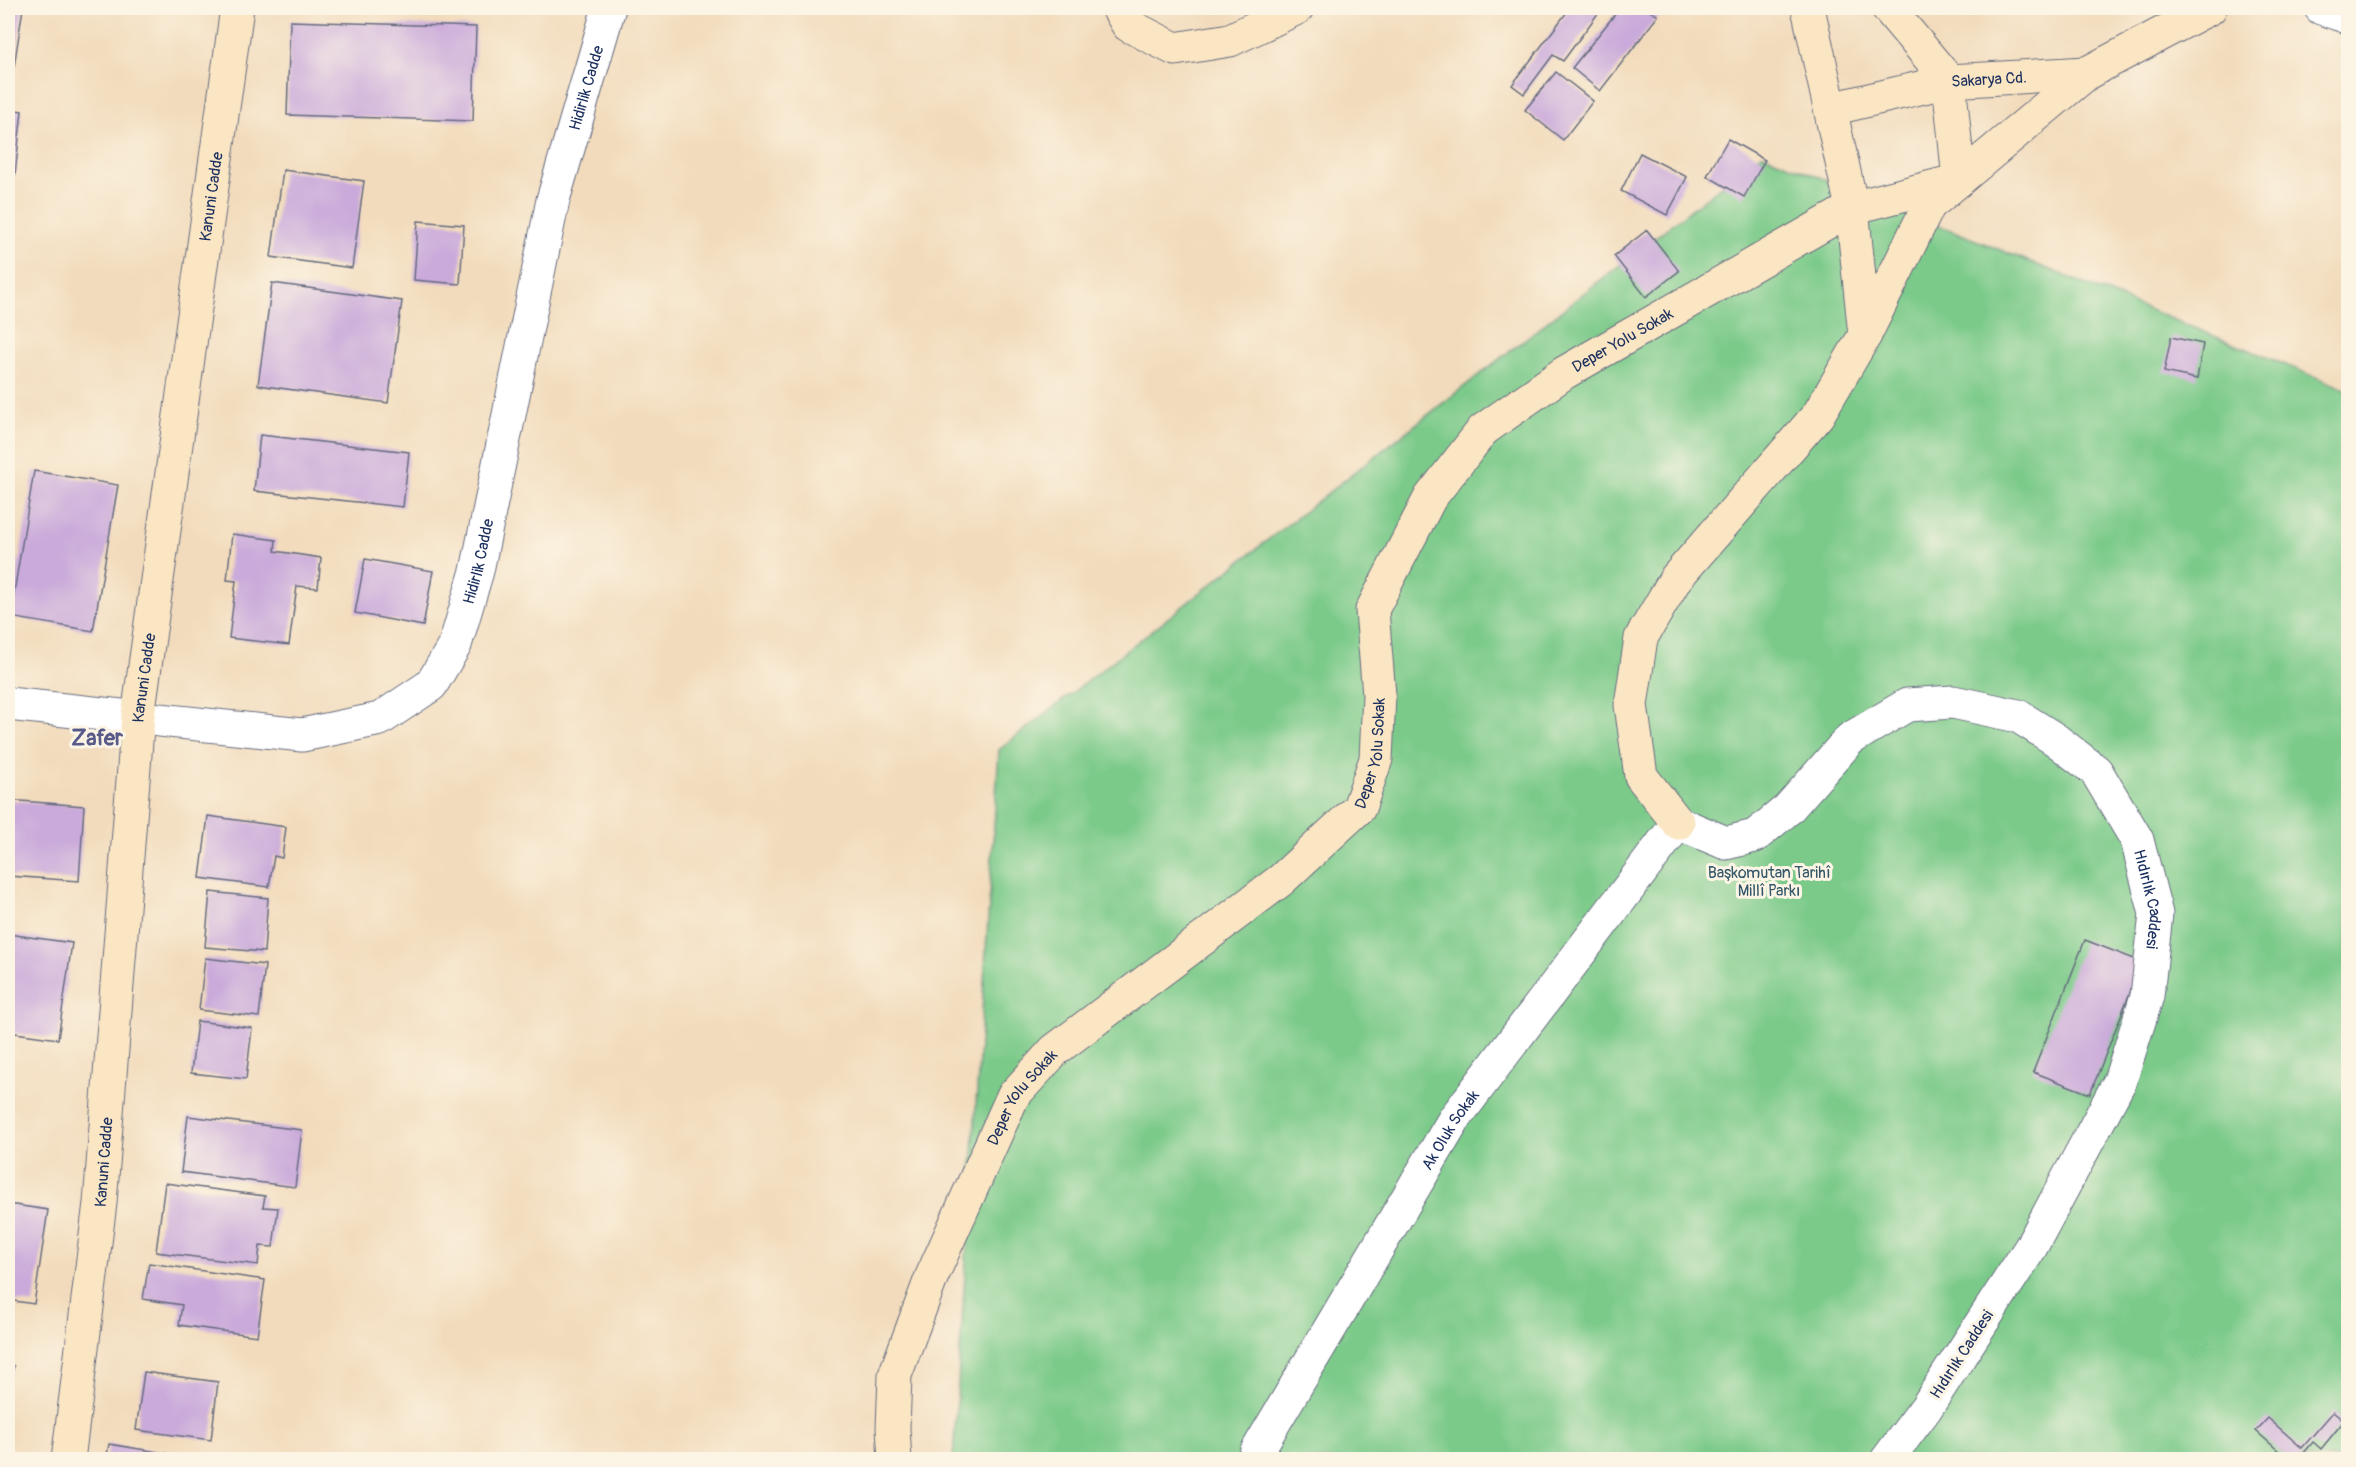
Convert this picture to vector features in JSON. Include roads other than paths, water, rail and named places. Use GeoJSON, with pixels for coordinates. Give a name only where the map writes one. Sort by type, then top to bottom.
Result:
{"type":"FeatureCollection","features":[{"type":"Feature","properties":{"kind":"street","name":"Kanuni Cadde"},"geometry":{"type":"LineString","coordinates":[[68,1460],[100,1203],[138,716],[237,8]]}},
{"type":"Feature","properties":{"kind":"street","name":"Hidirlik Cadde"},"geometry":{"type":"LineString","coordinates":[[8,704],[302,735],[380,719],[430,685],[455,645],[477,571],[521,346],[553,200],[609,8]]}},
{"type":"Feature","properties":{"kind":"street"},"geometry":{"type":"LineString","coordinates":[[1118,8],[1128,25],[1175,49],[1230,40],[1297,8]]}},
{"type":"Feature","properties":{"kind":"street"},"geometry":{"type":"LineString","coordinates":[[1808,8],[1852,208],[1865,335]]}},
{"type":"Feature","properties":{"kind":"street","name":"Sakarya Cd."},"geometry":{"type":"LineString","coordinates":[[1888,8],[1948,81],[2087,73]]}},
{"type":"Feature","properties":{"kind":"street"},"geometry":{"type":"LineString","coordinates":[[1678,823],[1641,776],[1630,705],[1641,638],[1676,578],[1818,415],[1865,335],[1929,205],[2087,73],[2210,8]]}},
{"type":"Feature","properties":{"kind":"street"},"geometry":{"type":"LineString","coordinates":[[2320,8],[2349,17]]}},
{"type":"Feature","properties":{"kind":"street"},"geometry":{"type":"LineString","coordinates":[[1831,110],[1948,81],[1959,180]]}},
{"type":"Feature","properties":{"kind":"street","name":"Deper Yolu Sokak"},"geometry":{"type":"LineString","coordinates":[[895,1460],[893,1428],[895,1375],[932,1276],[1013,1096],[1055,1050],[1281,880],[1359,808],[1376,759],[1379,695],[1372,610],[1430,498],[1483,430],[1564,373],[1852,208],[1959,180]]}},
{"type":"Feature","properties":{"kind":"street","name":"Hıdırlık Caddesi"},"geometry":{"type":"LineString","coordinates":[[1678,823],[1726,843],[1755,836],[1788,809],[1850,739],[1907,705],[1953,702],[2018,716],[2056,740],[2096,771],[2137,840],[2156,914],[2147,996],[2120,1081],[2031,1247],[1926,1408],[1887,1460]]}},
{"type":"Feature","properties":{"kind":"street","name":"Ak Oluk Sokak"},"geometry":{"type":"LineString","coordinates":[[1255,1460],[1256,1453],[1455,1118],[1678,823]]}},
{"type":"Feature","properties":{"kind":"district","name":"Zafer"},"geometry":{"type":"Point","coordinates":[97,737]}},
{"type":"Feature","properties":{"kind":"park label","name":"Başkomutan Tarihî Millî Parkı"},"geometry":{"type":"Point","coordinates":[1769,881]}}]}
